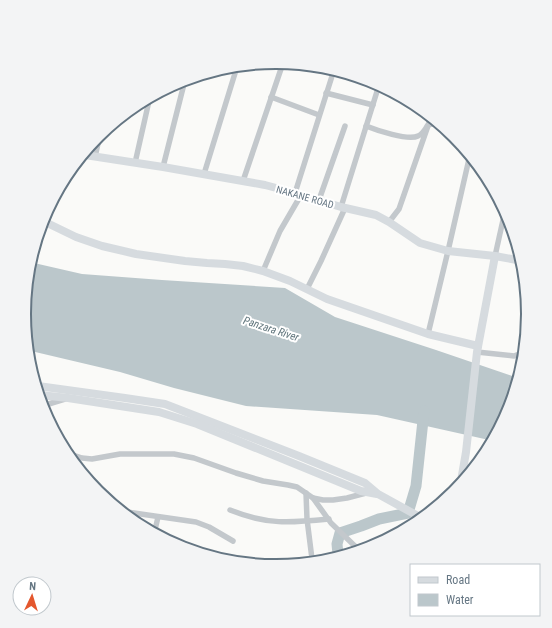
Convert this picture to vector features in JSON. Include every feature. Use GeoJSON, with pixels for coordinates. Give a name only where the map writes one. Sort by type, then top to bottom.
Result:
{"type":"FeatureCollection","features":[{"type":"Feature","properties":{"kind":"street"},"geometry":{"type":"LineString","coordinates":[[243,181],[281,69]]}},
{"type":"Feature","properties":{"kind":"street"},"geometry":{"type":"LineString","coordinates":[[204,174],[235,73]]}},
{"type":"Feature","properties":{"kind":"street"},"geometry":{"type":"LineString","coordinates":[[263,271],[298,194],[331,75]]}},
{"type":"Feature","properties":{"kind":"street"},"geometry":{"type":"LineString","coordinates":[[163,167],[183,88]]}},
{"type":"Feature","properties":{"kind":"street"},"geometry":{"type":"LineString","coordinates":[[307,289],[328,247],[343,208],[366,126],[378,92]]}},
{"type":"Feature","properties":{"kind":"street"},"geometry":{"type":"LineString","coordinates":[[326,93],[373,105]]}},
{"type":"Feature","properties":{"kind":"street"},"geometry":{"type":"LineString","coordinates":[[271,98],[319,115]]}},
{"type":"Feature","properties":{"kind":"street"},"geometry":{"type":"LineString","coordinates":[[135,163],[148,105]]}},
{"type":"Feature","properties":{"kind":"street"},"geometry":{"type":"LineString","coordinates":[[366,126],[375,130],[407,138],[413,138],[422,133],[429,123]]}},
{"type":"Feature","properties":{"kind":"street"},"geometry":{"type":"LineString","coordinates":[[389,222],[400,209],[429,123]]}},
{"type":"Feature","properties":{"kind":"street"},"geometry":{"type":"LineString","coordinates":[[319,200],[345,126]]}},
{"type":"Feature","properties":{"kind":"street"},"geometry":{"type":"LineString","coordinates":[[95,157],[97,147]]}},
{"type":"Feature","properties":{"kind":"street","name":"NAKANE ROAD"},"geometry":{"type":"LineString","coordinates":[[89,156],[265,185],[343,208],[376,215],[420,243],[448,251],[515,260]]}},
{"type":"Feature","properties":{"kind":"street"},"geometry":{"type":"LineString","coordinates":[[428,334],[468,162]]}},
{"type":"Feature","properties":{"kind":"street"},"geometry":{"type":"LineString","coordinates":[[462,473],[477,352],[503,222]]}},
{"type":"Feature","properties":{"kind":"street"},"geometry":{"type":"LineString","coordinates":[[49,224],[76,237],[102,246],[136,254],[186,261],[243,266],[263,271],[290,281],[327,299],[477,352],[514,356],[517,355]]}},
{"type":"Feature","properties":{"kind":"street"},"geometry":{"type":"LineString","coordinates":[[42,387],[173,416],[197,424],[361,491],[378,494]]}},
{"type":"Feature","properties":{"kind":"street"},"geometry":{"type":"LineString","coordinates":[[44,394],[69,394],[165,404],[300,456],[365,483],[378,494],[416,515]]}},
{"type":"Feature","properties":{"kind":"street"},"geometry":{"type":"LineString","coordinates":[[48,403],[69,394]]}},
{"type":"Feature","properties":{"kind":"street"},"geometry":{"type":"LineString","coordinates":[[77,456],[92,459],[120,454],[174,454],[194,458],[263,481],[297,487],[313,498],[330,521],[355,546]]}},
{"type":"Feature","properties":{"kind":"street"},"geometry":{"type":"LineString","coordinates":[[306,493],[307,521],[312,556]]}},
{"type":"Feature","properties":{"kind":"street"},"geometry":{"type":"LineString","coordinates":[[313,498],[333,500],[368,493]]}},
{"type":"Feature","properties":{"kind":"street"},"geometry":{"type":"LineString","coordinates":[[230,510],[266,521],[330,521]]}},
{"type":"Feature","properties":{"kind":"street"},"geometry":{"type":"LineString","coordinates":[[134,513],[196,522],[209,526],[233,541]]}},
{"type":"Feature","properties":{"kind":"street"},"geometry":{"type":"LineString","coordinates":[[156,527],[158,517]]}},
{"type":"Feature","properties":{"kind":"water","name":"Panzara River"},"geometry":{"type":"Polygon","coordinates":[[[36,264],[82,274],[285,288],[335,317],[513,376],[502,408],[486,439],[377,415],[246,406],[174,388],[120,372],[34,352],[31,314],[33,282],[36,264]]]}},
{"type":"Feature","properties":{"kind":"waterway"},"geometry":{"type":"LineString","coordinates":[[338,551],[337,544],[340,533],[379,519],[408,513],[416,486],[424,411]]}}]}
